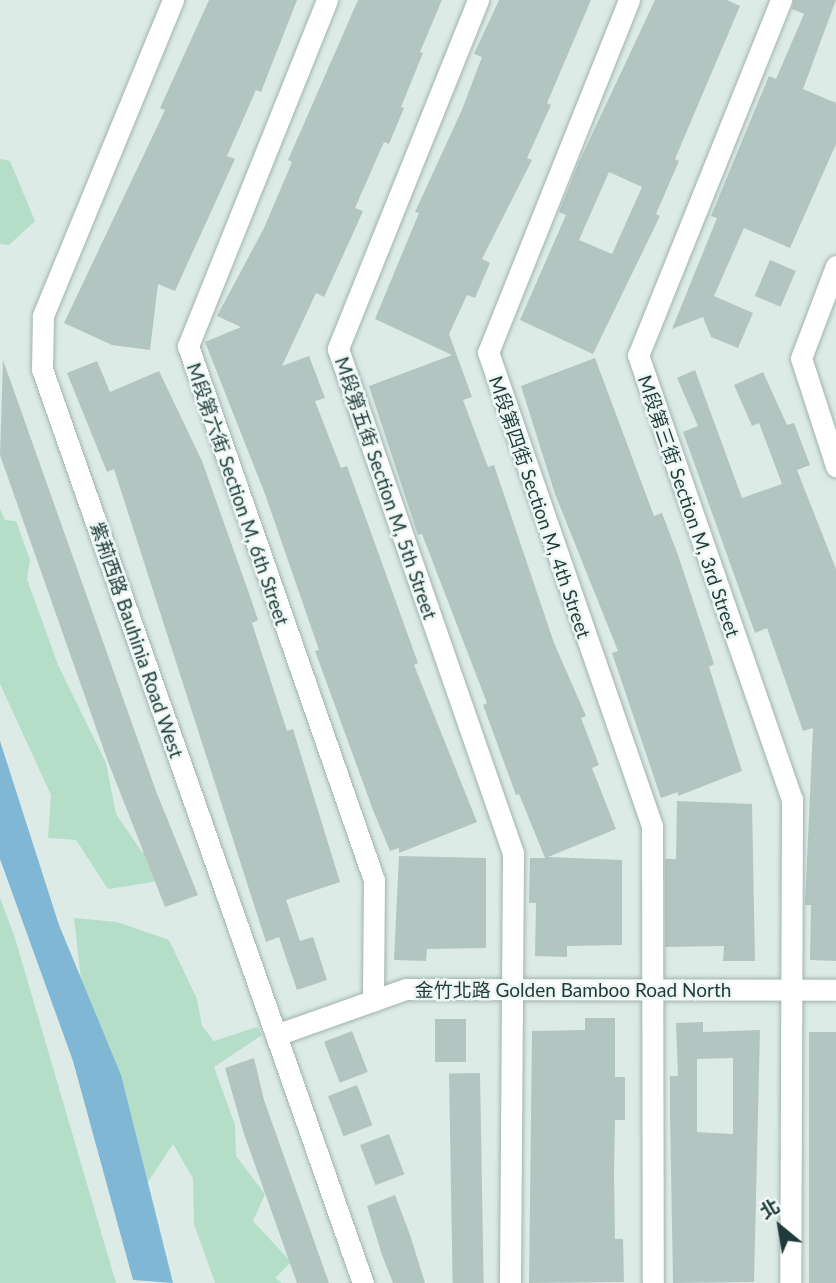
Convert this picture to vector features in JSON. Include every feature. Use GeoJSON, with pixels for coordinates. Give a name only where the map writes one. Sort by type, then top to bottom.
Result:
{"type":"FeatureCollection","features":[{"type":"Feature","properties":{"kind":"street","name":"紫荊西路 Bauhinia Road West"},"geometry":{"type":"LineString","coordinates":[[173,0],[48,304],[40,356],[363,1283]]}},
{"type":"Feature","properties":{"kind":"street","name":"M段第六街 Section M, 6th Street"},"geometry":{"type":"LineString","coordinates":[[327,0],[188,346],[374,880],[373,1001]]}},
{"type":"Feature","properties":{"kind":"street","name":"M段第五街 Section M, 5th Street"},"geometry":{"type":"LineString","coordinates":[[478,0],[338,349],[513,853],[510,1283]]}},
{"type":"Feature","properties":{"kind":"street","name":"M段第四街 Section M, 4th Street"},"geometry":{"type":"LineString","coordinates":[[629,0],[488,352],[652,826],[656,990],[653,1283]]}},
{"type":"Feature","properties":{"kind":"street","name":"M段第三街 Section M, 3rd Street"},"geometry":{"type":"LineString","coordinates":[[781,0],[638,355],[792,799],[790,1283]]}},
{"type":"Feature","properties":{"kind":"street"},"geometry":{"type":"LineString","coordinates":[[836,266],[801,358],[836,466]]}},
{"type":"Feature","properties":{"kind":"street","name":"金竹北路 Golden Bamboo Road North"},"geometry":{"type":"LineString","coordinates":[[276,1035],[406,989],[836,990]]}},
{"type":"Feature","properties":{"kind":"green space"},"geometry":{"type":"Polygon","coordinates":[[[0,159],[10,161],[35,221],[9,245],[0,244],[0,159]]]}},
{"type":"Feature","properties":{"kind":"green space"},"geometry":{"type":"Polygon","coordinates":[[[0,509],[5,520],[16,521],[30,560],[27,579],[58,665],[106,763],[116,814],[142,852],[177,857],[166,880],[108,889],[76,840],[48,838],[51,795],[0,684],[0,509]]]}},
{"type":"Feature","properties":{"kind":"green space"},"geometry":{"type":"Polygon","coordinates":[[[0,898],[15,938],[116,1283],[0,1283],[0,898]]]}},
{"type":"Feature","properties":{"kind":"green space"},"geometry":{"type":"Polygon","coordinates":[[[74,918],[117,922],[169,940],[197,999],[202,1026],[214,1041],[257,1027],[262,1035],[214,1067],[235,1125],[236,1156],[265,1194],[253,1221],[291,1262],[275,1278],[282,1283],[215,1283],[194,1224],[193,1178],[173,1144],[140,1194],[84,1005],[74,918]]]}},
{"type":"Feature","properties":{"kind":"water"},"geometry":{"type":"Polygon","coordinates":[[[0,741],[59,925],[121,1075],[173,1283],[133,1280],[73,1061],[0,859],[0,741]]]}},
{"type":"Feature","properties":{"kind":"building"},"geometry":{"type":"Polygon","coordinates":[[[209,0],[297,0],[261,92],[256,90],[227,156],[235,159],[175,291],[158,284],[150,350],[112,345],[64,323],[165,110],[160,108],[209,0]]]}},
{"type":"Feature","properties":{"kind":"building"},"geometry":{"type":"Polygon","coordinates":[[[358,0],[442,0],[420,52],[423,53],[389,144],[384,142],[355,208],[363,211],[324,297],[316,293],[282,366],[309,356],[325,398],[315,401],[341,468],[347,466],[418,663],[414,665],[477,822],[399,853],[399,848],[390,851],[373,810],[315,651],[319,650],[265,494],[205,342],[241,327],[217,316],[264,228],[292,162],[288,160],[358,0]]]}},
{"type":"Feature","properties":{"kind":"building"},"geometry":{"type":"Polygon","coordinates":[[[499,0],[591,0],[547,103],[551,105],[527,158],[532,160],[482,259],[490,263],[475,298],[467,295],[449,334],[472,397],[463,400],[488,467],[494,465],[554,643],[586,716],[581,718],[599,765],[592,768],[616,829],[548,857],[622,860],[622,945],[567,946],[567,957],[535,956],[536,903],[529,903],[530,858],[545,858],[519,794],[516,795],[483,705],[487,703],[422,534],[418,535],[369,386],[452,355],[375,319],[419,213],[415,212],[461,112],[482,57],[474,54],[499,0]]]}},
{"type":"Feature","properties":{"kind":"building"},"geometry":{"type":"Polygon","coordinates":[[[655,0],[727,0],[740,6],[675,159],[679,161],[656,214],[660,216],[593,354],[520,320],[566,215],[559,212],[579,162],[655,0]],[[609,172],[579,240],[612,254],[642,187],[609,172]]]}},
{"type":"Feature","properties":{"kind":"building"},"geometry":{"type":"Polygon","coordinates":[[[794,0],[836,0],[803,89],[836,103],[836,144],[790,248],[744,228],[714,296],[753,313],[738,348],[711,337],[703,317],[672,329],[717,218],[711,216],[769,76],[776,79],[804,14],[792,9],[794,0]]]}},
{"type":"Feature","properties":{"kind":"building"},"geometry":{"type":"Polygon","coordinates":[[[770,260],[796,271],[781,307],[755,296],[770,260]]]}},
{"type":"Feature","properties":{"kind":"building"},"geometry":{"type":"Polygon","coordinates":[[[595,358],[654,516],[662,513],[678,555],[714,664],[709,667],[742,771],[678,796],[678,792],[661,798],[612,653],[618,651],[555,494],[521,386],[595,358]]]}},
{"type":"Feature","properties":{"kind":"building"},"geometry":{"type":"Polygon","coordinates":[[[3,360],[156,791],[198,895],[165,907],[107,759],[0,455],[3,360]]]}},
{"type":"Feature","properties":{"kind":"building"},"geometry":{"type":"Polygon","coordinates":[[[97,361],[110,392],[159,371],[202,461],[258,620],[252,623],[287,731],[293,729],[340,882],[286,900],[300,941],[313,937],[327,980],[297,990],[279,937],[266,942],[114,469],[107,472],[67,373],[97,361]]]}},
{"type":"Feature","properties":{"kind":"building"},"geometry":{"type":"Polygon","coordinates":[[[695,370],[742,498],[782,484],[759,423],[752,426],[734,385],[763,372],[787,425],[794,423],[810,465],[797,470],[836,569],[836,961],[810,960],[811,905],[805,905],[813,728],[803,731],[767,628],[755,633],[683,432],[698,426],[677,378],[695,370]]]}},
{"type":"Feature","properties":{"kind":"building"},"geometry":{"type":"Polygon","coordinates":[[[677,801],[752,804],[755,961],[723,961],[724,946],[665,947],[665,859],[676,859],[677,801]]]}},
{"type":"Feature","properties":{"kind":"building"},"geometry":{"type":"Polygon","coordinates":[[[399,856],[486,858],[486,948],[427,949],[426,961],[394,960],[399,856]]]}},
{"type":"Feature","properties":{"kind":"building"},"geometry":{"type":"Polygon","coordinates":[[[585,1018],[615,1018],[615,1077],[625,1077],[625,1120],[615,1120],[614,1173],[615,1239],[623,1239],[624,1282],[529,1283],[532,1031],[585,1030],[585,1018]]]}},
{"type":"Feature","properties":{"kind":"building"},"geometry":{"type":"Polygon","coordinates":[[[435,1019],[466,1019],[466,1062],[435,1062],[435,1019]]]}},
{"type":"Feature","properties":{"kind":"building"},"geometry":{"type":"Polygon","coordinates":[[[703,1022],[703,1032],[760,1030],[754,1282],[673,1283],[670,1076],[678,1076],[676,1023],[703,1022]],[[733,1058],[697,1059],[697,1132],[733,1134],[733,1058]]]}},
{"type":"Feature","properties":{"kind":"building"},"geometry":{"type":"Polygon","coordinates":[[[352,1031],[368,1072],[340,1083],[324,1042],[352,1031]]]}},
{"type":"Feature","properties":{"kind":"building"},"geometry":{"type":"Polygon","coordinates":[[[809,1032],[836,1032],[836,1283],[809,1283],[809,1032]]]}},
{"type":"Feature","properties":{"kind":"building"},"geometry":{"type":"Polygon","coordinates":[[[254,1058],[264,1100],[329,1283],[297,1283],[244,1134],[225,1068],[254,1058]]]}},
{"type":"Feature","properties":{"kind":"building"},"geometry":{"type":"Polygon","coordinates":[[[480,1073],[484,1283],[453,1283],[449,1074],[480,1073]]]}},
{"type":"Feature","properties":{"kind":"building"},"geometry":{"type":"Polygon","coordinates":[[[357,1085],[372,1125],[343,1136],[328,1096],[357,1085]]]}},
{"type":"Feature","properties":{"kind":"building"},"geometry":{"type":"Polygon","coordinates":[[[389,1134],[404,1174],[375,1185],[360,1145],[389,1134]]]}},
{"type":"Feature","properties":{"kind":"building"},"geometry":{"type":"Polygon","coordinates":[[[395,1195],[425,1283],[393,1283],[382,1255],[367,1206],[395,1195]]]}}]}
